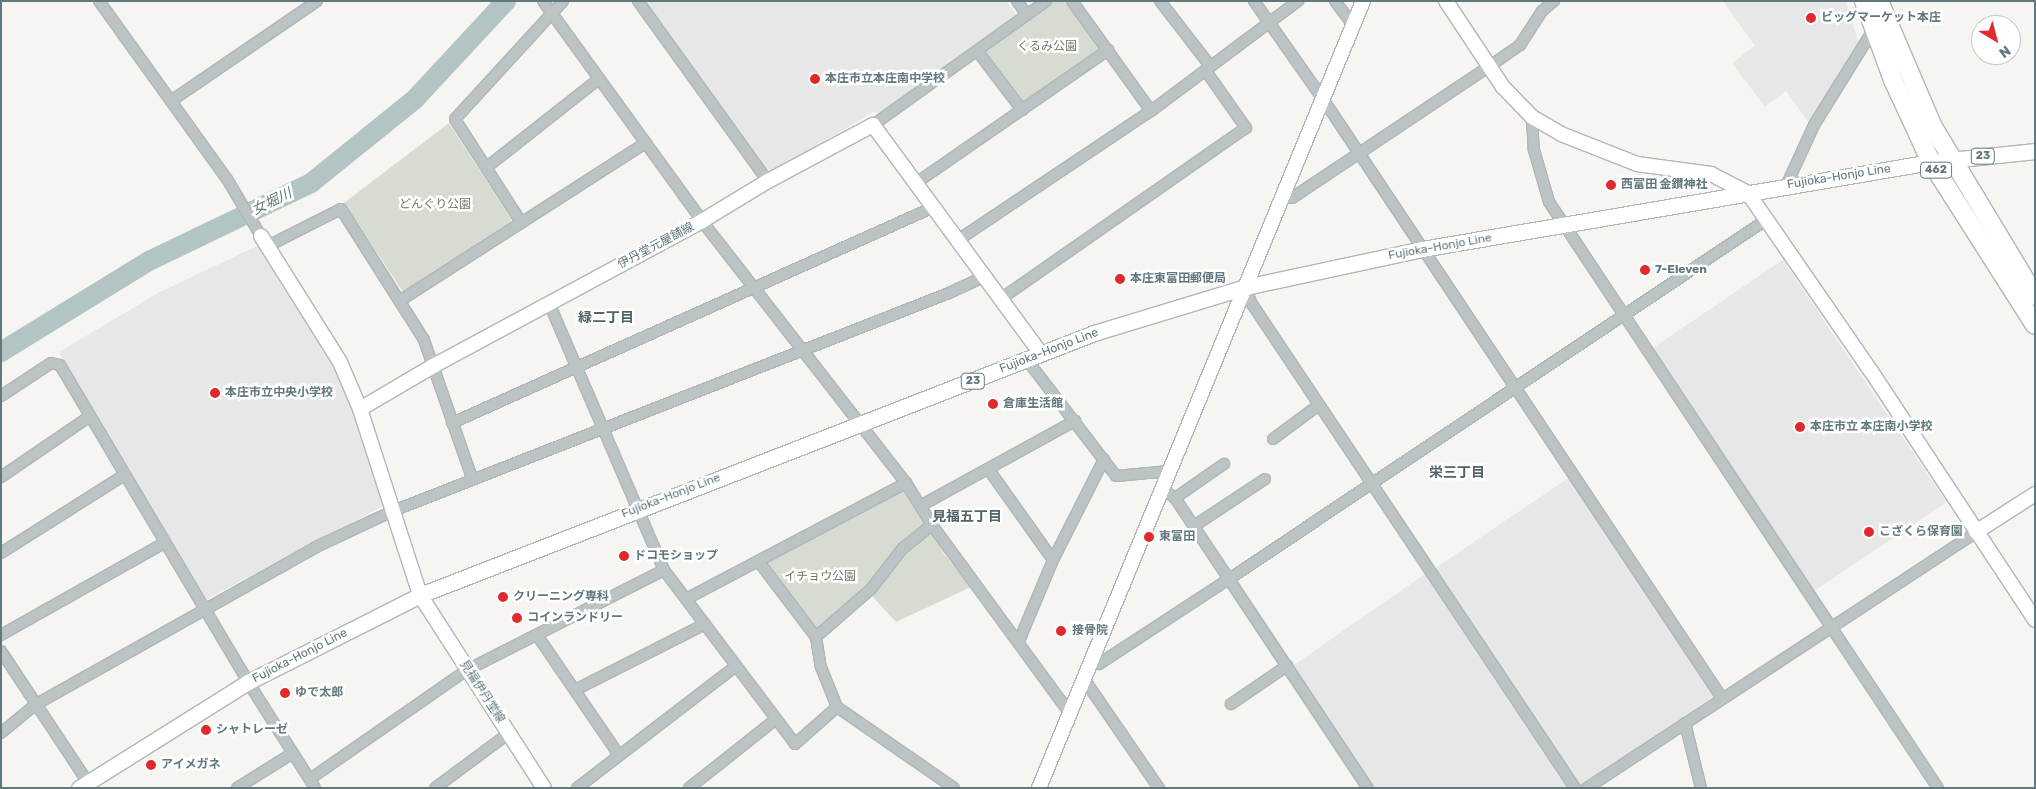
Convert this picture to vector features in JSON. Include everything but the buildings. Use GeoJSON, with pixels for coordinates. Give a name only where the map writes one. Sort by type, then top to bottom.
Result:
{"type":"FeatureCollection","features":[{"type":"Feature","properties":{"kind":"highway","name":"462"},"geometry":{"type":"LineString","coordinates":[[1864,1],[1873,30],[1931,162],[2035,325]]}},
{"type":"Feature","properties":{"kind":"highway","name":"462"},"geometry":{"type":"LineString","coordinates":[[1885,5],[1933,127],[2035,296]]}},
{"type":"Feature","properties":{"kind":"main road","name":"Fujioka-Honjo Line"},"geometry":{"type":"LineString","coordinates":[[86,786],[248,682],[420,595],[1094,333],[1246,287],[1422,249],[1564,227],[1786,186],[1931,162],[2035,151]]}},
{"type":"Feature","properties":{"kind":"street"},"geometry":{"type":"LineString","coordinates":[[99,1],[227,178],[263,242],[340,362],[360,409],[420,595]]}},
{"type":"Feature","properties":{"kind":"street"},"geometry":{"type":"LineString","coordinates":[[171,102],[317,1]]}},
{"type":"Feature","properties":{"kind":"street"},"geometry":{"type":"LineString","coordinates":[[521,222],[455,120],[563,1]]}},
{"type":"Feature","properties":{"kind":"street"},"geometry":{"type":"LineString","coordinates":[[638,1],[768,181]]}},
{"type":"Feature","properties":{"kind":"street"},"geometry":{"type":"LineString","coordinates":[[1017,1],[1027,15]]}},
{"type":"Feature","properties":{"kind":"street"},"geometry":{"type":"LineString","coordinates":[[1046,1],[978,52],[873,125],[1002,298],[1034,357],[1075,421],[1116,476],[1170,471]]}},
{"type":"Feature","properties":{"kind":"street"},"geometry":{"type":"LineString","coordinates":[[1072,1],[1151,111]]}},
{"type":"Feature","properties":{"kind":"street"},"geometry":{"type":"LineString","coordinates":[[1002,298],[1246,128],[1208,69],[1160,1]]}},
{"type":"Feature","properties":{"kind":"street"},"geometry":{"type":"LineString","coordinates":[[1254,1],[1359,152],[1722,698]]}},
{"type":"Feature","properties":{"kind":"street"},"geometry":{"type":"LineString","coordinates":[[958,240],[1151,111],[1270,24],[1298,1]]}},
{"type":"Feature","properties":{"kind":"street"},"geometry":{"type":"LineString","coordinates":[[1335,1],[1353,25]]}},
{"type":"Feature","properties":{"kind":"street"},"geometry":{"type":"LineString","coordinates":[[1038,788],[1363,1]]}},
{"type":"Feature","properties":{"kind":"street"},"geometry":{"type":"LineString","coordinates":[[1446,1],[1503,87],[1532,117],[1561,134],[1637,164],[1711,174],[1748,193],[1871,371],[2035,620]]}},
{"type":"Feature","properties":{"kind":"street"},"geometry":{"type":"LineString","coordinates":[[1283,196],[1292,198],[1520,45],[1542,10],[1554,1]]}},
{"type":"Feature","properties":{"kind":"street"},"geometry":{"type":"LineString","coordinates":[[544,2],[702,221],[862,423],[922,504],[932,525],[1019,641],[1069,712]]}},
{"type":"Feature","properties":{"kind":"street"},"geometry":{"type":"LineString","coordinates":[[1786,186],[1814,125],[1873,30],[1885,5]]}},
{"type":"Feature","properties":{"kind":"street"},"geometry":{"type":"LineString","coordinates":[[916,183],[1108,50]]}},
{"type":"Feature","properties":{"kind":"street"},"geometry":{"type":"LineString","coordinates":[[978,52],[1022,110]]}},
{"type":"Feature","properties":{"kind":"street"},"geometry":{"type":"LineString","coordinates":[[487,167],[599,79]]}},
{"type":"Feature","properties":{"kind":"street"},"geometry":{"type":"LineString","coordinates":[[1532,117],[1534,150],[1542,180],[1549,202],[1564,227],[1938,788]]}},
{"type":"Feature","properties":{"kind":"street","name":"伊丹堂元屋舗線"},"geometry":{"type":"LineString","coordinates":[[360,409],[433,366],[702,221],[768,181],[873,125]]}},
{"type":"Feature","properties":{"kind":"street"},"geometry":{"type":"LineString","coordinates":[[401,300],[646,143]]}},
{"type":"Feature","properties":{"kind":"street"},"geometry":{"type":"LineString","coordinates":[[452,423],[934,207]]}},
{"type":"Feature","properties":{"kind":"street"},"geometry":{"type":"LineString","coordinates":[[263,242],[342,209],[401,300],[424,340],[472,478]]}},
{"type":"Feature","properties":{"kind":"street"},"geometry":{"type":"LineString","coordinates":[[1090,664],[1099,664],[1229,579],[1516,389],[1766,220]]}},
{"type":"Feature","properties":{"kind":"street"},"geometry":{"type":"LineString","coordinates":[[1,733],[35,705],[316,547],[393,511],[472,478],[805,350],[985,276]]}},
{"type":"Feature","properties":{"kind":"street"},"geometry":{"type":"LineString","coordinates":[[1246,287],[1252,304],[1575,788]]}},
{"type":"Feature","properties":{"kind":"street"},"geometry":{"type":"LineString","coordinates":[[549,303],[579,367],[664,570],[795,744],[837,707]]}},
{"type":"Feature","properties":{"kind":"street"},"geometry":{"type":"LineString","coordinates":[[1,396],[50,363],[60,365],[123,476],[248,682],[312,783],[468,670],[664,570]]}},
{"type":"Feature","properties":{"kind":"street"},"geometry":{"type":"LineString","coordinates":[[1273,439],[1319,404]]}},
{"type":"Feature","properties":{"kind":"street"},"geometry":{"type":"LineString","coordinates":[[1,477],[89,417]]}},
{"type":"Feature","properties":{"kind":"street"},"geometry":{"type":"LineString","coordinates":[[922,504],[989,470],[1075,421]]}},
{"type":"Feature","properties":{"kind":"street"},"geometry":{"type":"LineString","coordinates":[[1019,641],[1054,560],[1104,459]]}},
{"type":"Feature","properties":{"kind":"street"},"geometry":{"type":"LineString","coordinates":[[1175,498],[1224,464]]}},
{"type":"Feature","properties":{"kind":"street"},"geometry":{"type":"LineString","coordinates":[[989,470],[1054,560]]}},
{"type":"Feature","properties":{"kind":"street"},"geometry":{"type":"LineString","coordinates":[[1,553],[123,476]]}},
{"type":"Feature","properties":{"kind":"street"},"geometry":{"type":"LineString","coordinates":[[1194,526],[1265,478]]}},
{"type":"Feature","properties":{"kind":"street"},"geometry":{"type":"LineString","coordinates":[[686,599],[906,483]]}},
{"type":"Feature","properties":{"kind":"street"},"geometry":{"type":"LineString","coordinates":[[1162,489],[1175,498],[1368,788]]}},
{"type":"Feature","properties":{"kind":"street"},"geometry":{"type":"LineString","coordinates":[[1587,788],[1831,626],[2035,494]]}},
{"type":"Feature","properties":{"kind":"street"},"geometry":{"type":"LineString","coordinates":[[816,637],[871,590],[902,549],[932,525]]}},
{"type":"Feature","properties":{"kind":"street"},"geometry":{"type":"LineString","coordinates":[[1,636],[164,543]]}},
{"type":"Feature","properties":{"kind":"street"},"geometry":{"type":"LineString","coordinates":[[759,562],[816,637],[821,667],[837,707],[954,788]]}},
{"type":"Feature","properties":{"kind":"street","name":"見福伊丹堂線"},"geometry":{"type":"LineString","coordinates":[[420,595],[544,788]]}},
{"type":"Feature","properties":{"kind":"street"},"geometry":{"type":"LineString","coordinates":[[574,690],[705,624]]}},
{"type":"Feature","properties":{"kind":"street"},"geometry":{"type":"LineString","coordinates":[[537,635],[619,755]]}},
{"type":"Feature","properties":{"kind":"street"},"geometry":{"type":"LineString","coordinates":[[1,650],[86,786]]}},
{"type":"Feature","properties":{"kind":"street"},"geometry":{"type":"LineString","coordinates":[[577,788],[736,666]]}},
{"type":"Feature","properties":{"kind":"street"},"geometry":{"type":"LineString","coordinates":[[1231,704],[1287,666]]}},
{"type":"Feature","properties":{"kind":"street"},"geometry":{"type":"LineString","coordinates":[[1084,679],[1159,788]]}},
{"type":"Feature","properties":{"kind":"street"},"geometry":{"type":"LineString","coordinates":[[696,786],[776,719]]}},
{"type":"Feature","properties":{"kind":"street"},"geometry":{"type":"LineString","coordinates":[[1685,723],[1701,787]]}},
{"type":"Feature","properties":{"kind":"street"},"geometry":{"type":"LineString","coordinates":[[435,788],[508,733]]}},
{"type":"Feature","properties":{"kind":"street"},"geometry":{"type":"LineString","coordinates":[[236,788],[293,753]]}},
{"type":"Feature","properties":{"kind":"shaded area","name":"本庄市立本庄南中学校"},"geometry":{"type":"Polygon","coordinates":[[[642,1],[1006,1],[1017,16],[880,115],[875,111],[773,171],[766,169],[642,1]]]}},
{"type":"Feature","properties":{"kind":"shaded area"},"geometry":{"type":"Polygon","coordinates":[[[1723,1],[1846,1],[1859,44],[1810,124],[1786,91],[1765,107],[1732,63],[1755,46],[1723,1]]]}},
{"type":"Feature","properties":{"kind":"shaded area","name":"本庄市立中央小学校"},"geometry":{"type":"Polygon","coordinates":[[[257,246],[331,363],[359,423],[383,506],[207,599],[59,352],[160,292],[257,246]]]}},
{"type":"Feature","properties":{"kind":"shaded area","name":"本庄市立 本庄南小学校"},"geometry":{"type":"Polygon","coordinates":[[[1783,260],[1946,502],[1814,591],[1651,349],[1783,260]]]}},
{"type":"Feature","properties":{"kind":"shaded area"},"geometry":{"type":"Polygon","coordinates":[[[1570,477],[1717,694],[1581,786],[1434,569],[1570,477]]]}},
{"type":"Feature","properties":{"kind":"shaded area"},"geometry":{"type":"Polygon","coordinates":[[[1425,574],[1569,788],[1371,788],[1291,667],[1425,574]]]}},
{"type":"Feature","properties":{"kind":"green space","name":"くるみ公園"},"geometry":{"type":"Polygon","coordinates":[[[1053,1],[1064,1],[1099,46],[1097,52],[1025,102],[1021,102],[985,56],[986,52],[1053,1]]]}},
{"type":"Feature","properties":{"kind":"green space","name":"どんぐり公園"},"geometry":{"type":"Polygon","coordinates":[[[449,123],[511,219],[511,223],[403,292],[344,203],[449,123]]]}},
{"type":"Feature","properties":{"kind":"green space","name":"イチョウ公園"},"geometry":{"type":"Polygon","coordinates":[[[900,491],[906,492],[944,554],[971,587],[896,622],[871,595],[820,630],[815,629],[764,563],[900,491]]]}},
{"type":"Feature","properties":{"kind":"waterway","name":"女堀川"},"geometry":{"type":"LineString","coordinates":[[1,352],[149,261],[311,183],[415,99],[506,1]]}},
{"type":"Feature","properties":{"kind":"place","name":"ビッグマーケット本庄"},"geometry":{"type":"Point","coordinates":[1811,18]}},
{"type":"Feature","properties":{"kind":"place","name":"本庄市立本庄南中学校"},"geometry":{"type":"Point","coordinates":[815,79]}},
{"type":"Feature","properties":{"kind":"place","name":"西富田 金鑚神社"},"geometry":{"type":"Point","coordinates":[1611,185]}},
{"type":"Feature","properties":{"kind":"place","name":"7-Eleven"},"geometry":{"type":"Point","coordinates":[1645,270]}},
{"type":"Feature","properties":{"kind":"place","name":"本庄東富田郵便局"},"geometry":{"type":"Point","coordinates":[1120,279]}},
{"type":"Feature","properties":{"kind":"place","name":"本庄市立中央小学校"},"geometry":{"type":"Point","coordinates":[215,393]}},
{"type":"Feature","properties":{"kind":"place","name":"倉庫生活館"},"geometry":{"type":"Point","coordinates":[993,404]}},
{"type":"Feature","properties":{"kind":"place","name":"本庄市立 本庄南小学校"},"geometry":{"type":"Point","coordinates":[1800,427]}},
{"type":"Feature","properties":{"kind":"place","name":"こざくら保育園"},"geometry":{"type":"Point","coordinates":[1869,532]}},
{"type":"Feature","properties":{"kind":"place","name":"東富田"},"geometry":{"type":"Point","coordinates":[1149,537]}},
{"type":"Feature","properties":{"kind":"place","name":"ドコモショップ"},"geometry":{"type":"Point","coordinates":[624,556]}},
{"type":"Feature","properties":{"kind":"place","name":"クリーニング専科"},"geometry":{"type":"Point","coordinates":[503,597]}},
{"type":"Feature","properties":{"kind":"place","name":"コインランドリー"},"geometry":{"type":"Point","coordinates":[517,618]}},
{"type":"Feature","properties":{"kind":"place","name":"接骨院"},"geometry":{"type":"Point","coordinates":[1061,631]}},
{"type":"Feature","properties":{"kind":"place","name":"ゆで太郎"},"geometry":{"type":"Point","coordinates":[285,693]}},
{"type":"Feature","properties":{"kind":"place","name":"シャトレーゼ"},"geometry":{"type":"Point","coordinates":[206,730]}},
{"type":"Feature","properties":{"kind":"place","name":"アイメガネ"},"geometry":{"type":"Point","coordinates":[151,765]}},
{"type":"Feature","properties":{"kind":"district","name":"緑二丁目"},"geometry":{"type":"Point","coordinates":[606,318]}},
{"type":"Feature","properties":{"kind":"district","name":"栄三丁目"},"geometry":{"type":"Point","coordinates":[1457,473]}},
{"type":"Feature","properties":{"kind":"district","name":"見福五丁目"},"geometry":{"type":"Point","coordinates":[967,517]}}]}
